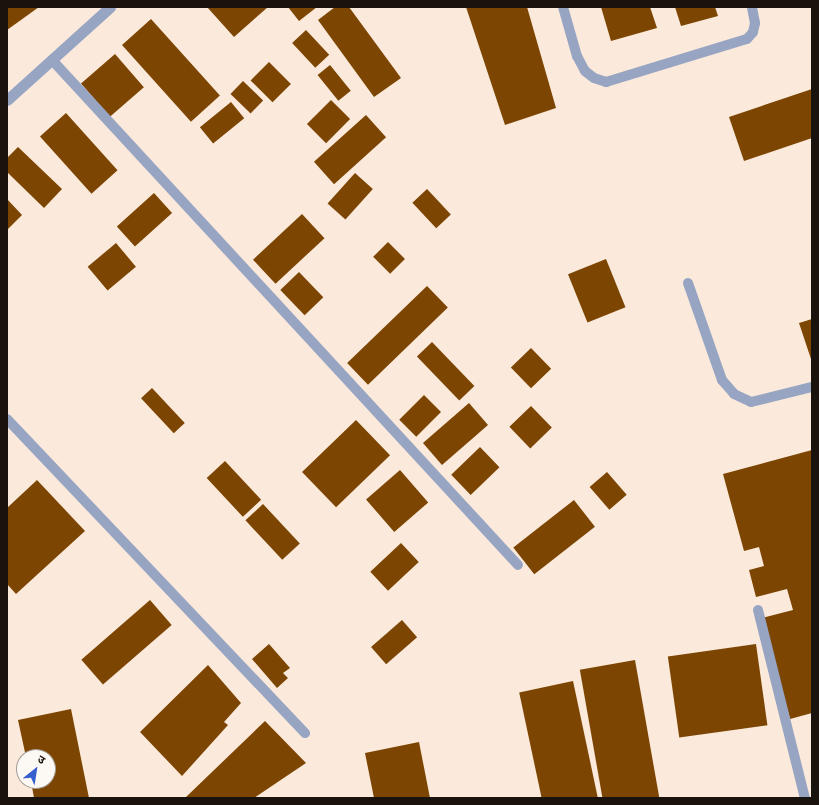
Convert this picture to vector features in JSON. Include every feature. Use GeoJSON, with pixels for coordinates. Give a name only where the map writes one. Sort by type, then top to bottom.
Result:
{"type":"FeatureCollection","features":[{"type":"Feature","properties":{"kind":"street"},"geometry":{"type":"LineString","coordinates":[[7,100],[110,7]]}},
{"type":"Feature","properties":{"kind":"lane"},"geometry":{"type":"LineString","coordinates":[[563,7],[577,56],[585,71],[594,78],[606,82],[747,39],[753,32],[755,23],[752,7]]}},
{"type":"Feature","properties":{"kind":"lane"},"geometry":{"type":"LineString","coordinates":[[52,60],[518,564]]}},
{"type":"Feature","properties":{"kind":"lane"},"geometry":{"type":"LineString","coordinates":[[688,283],[722,380],[734,394],[751,402],[812,387]]}},
{"type":"Feature","properties":{"kind":"lane"},"geometry":{"type":"LineString","coordinates":[[7,419],[305,733]]}},
{"type":"Feature","properties":{"kind":"lane"},"geometry":{"type":"LineString","coordinates":[[758,610],[804,798]]}},
{"type":"Feature","properties":{"kind":"shaded area"},"geometry":{"type":"Polygon","coordinates":[[[7,7],[812,7],[812,798],[7,798],[7,7]]]}},
{"type":"Feature","properties":{"kind":"building"},"geometry":{"type":"Polygon","coordinates":[[[7,7],[39,7],[7,30],[7,7]]]}},
{"type":"Feature","properties":{"kind":"building"},"geometry":{"type":"Polygon","coordinates":[[[207,7],[268,7],[234,37],[207,7]]]}},
{"type":"Feature","properties":{"kind":"building"},"geometry":{"type":"Polygon","coordinates":[[[288,7],[317,7],[299,21],[288,7]]]}},
{"type":"Feature","properties":{"kind":"building"},"geometry":{"type":"Polygon","coordinates":[[[335,7],[349,7],[401,78],[374,97],[318,20],[335,7]]]}},
{"type":"Feature","properties":{"kind":"building"},"geometry":{"type":"Polygon","coordinates":[[[466,7],[527,7],[556,108],[505,125],[466,7]]]}},
{"type":"Feature","properties":{"kind":"building"},"geometry":{"type":"Polygon","coordinates":[[[601,7],[650,7],[657,28],[611,41],[601,7]]]}},
{"type":"Feature","properties":{"kind":"building"},"geometry":{"type":"Polygon","coordinates":[[[675,7],[715,7],[718,16],[681,26],[675,7]]]}},
{"type":"Feature","properties":{"kind":"building"},"geometry":{"type":"Polygon","coordinates":[[[151,19],[220,96],[191,122],[122,45],[151,19]]]}},
{"type":"Feature","properties":{"kind":"building"},"geometry":{"type":"Polygon","coordinates":[[[306,30],[329,55],[315,68],[292,43],[306,30]]]}},
{"type":"Feature","properties":{"kind":"building"},"geometry":{"type":"Polygon","coordinates":[[[115,54],[144,87],[110,117],[81,84],[115,54]]]}},
{"type":"Feature","properties":{"kind":"building"},"geometry":{"type":"Polygon","coordinates":[[[269,62],[291,84],[273,102],[251,80],[269,62]]]}},
{"type":"Feature","properties":{"kind":"building"},"geometry":{"type":"Polygon","coordinates":[[[330,65],[351,91],[338,101],[318,75],[330,65]]]}},
{"type":"Feature","properties":{"kind":"building"},"geometry":{"type":"Polygon","coordinates":[[[243,81],[263,100],[251,113],[230,94],[243,81]]]}},
{"type":"Feature","properties":{"kind":"building"},"geometry":{"type":"Polygon","coordinates":[[[812,89],[812,138],[744,161],[729,117],[812,89]]]}},
{"type":"Feature","properties":{"kind":"building"},"geometry":{"type":"Polygon","coordinates":[[[331,100],[350,119],[326,143],[307,124],[331,100]]]}},
{"type":"Feature","properties":{"kind":"building"},"geometry":{"type":"Polygon","coordinates":[[[231,102],[244,118],[213,143],[200,127],[231,102]]]}},
{"type":"Feature","properties":{"kind":"building"},"geometry":{"type":"Polygon","coordinates":[[[66,113],[118,170],[92,194],[40,136],[66,113]]]}},
{"type":"Feature","properties":{"kind":"building"},"geometry":{"type":"Polygon","coordinates":[[[366,115],[386,137],[334,184],[314,162],[366,115]]]}},
{"type":"Feature","properties":{"kind":"building"},"geometry":{"type":"Polygon","coordinates":[[[18,147],[62,189],[44,208],[7,172],[7,158],[18,147]]]}},
{"type":"Feature","properties":{"kind":"building"},"geometry":{"type":"Polygon","coordinates":[[[355,173],[373,189],[345,220],[328,203],[355,173]]]}},
{"type":"Feature","properties":{"kind":"building"},"geometry":{"type":"Polygon","coordinates":[[[427,189],[451,215],[436,228],[412,203],[427,189]]]}},
{"type":"Feature","properties":{"kind":"building"},"geometry":{"type":"Polygon","coordinates":[[[154,193],[172,213],[135,247],[117,226],[154,193]]]}},
{"type":"Feature","properties":{"kind":"building"},"geometry":{"type":"Polygon","coordinates":[[[7,199],[22,215],[7,230],[7,199]]]}},
{"type":"Feature","properties":{"kind":"building"},"geometry":{"type":"Polygon","coordinates":[[[302,214],[325,238],[276,284],[253,260],[302,214]]]}},
{"type":"Feature","properties":{"kind":"building"},"geometry":{"type":"Polygon","coordinates":[[[388,242],[405,259],[390,274],[373,257],[388,242]]]}},
{"type":"Feature","properties":{"kind":"building"},"geometry":{"type":"Polygon","coordinates":[[[116,243],[136,267],[108,291],[88,267],[116,243]]]}},
{"type":"Feature","properties":{"kind":"building"},"geometry":{"type":"Polygon","coordinates":[[[606,259],[625,307],[587,323],[568,274],[606,259]]]}},
{"type":"Feature","properties":{"kind":"building"},"geometry":{"type":"Polygon","coordinates":[[[299,272],[323,297],[305,315],[280,290],[299,272]]]}},
{"type":"Feature","properties":{"kind":"building"},"geometry":{"type":"Polygon","coordinates":[[[427,286],[448,308],[368,385],[347,363],[427,286]]]}},
{"type":"Feature","properties":{"kind":"building"},"geometry":{"type":"Polygon","coordinates":[[[812,319],[812,362],[799,323],[812,319]]]}},
{"type":"Feature","properties":{"kind":"building"},"geometry":{"type":"Polygon","coordinates":[[[432,342],[474,386],[459,400],[417,357],[432,342]]]}},
{"type":"Feature","properties":{"kind":"building"},"geometry":{"type":"Polygon","coordinates":[[[531,348],[551,369],[531,388],[511,367],[531,348]]]}},
{"type":"Feature","properties":{"kind":"building"},"geometry":{"type":"Polygon","coordinates":[[[152,388],[185,423],[174,433],[141,398],[152,388]]]}},
{"type":"Feature","properties":{"kind":"building"},"geometry":{"type":"Polygon","coordinates":[[[424,395],[441,412],[416,437],[399,420],[424,395]]]}},
{"type":"Feature","properties":{"kind":"building"},"geometry":{"type":"Polygon","coordinates":[[[469,403],[488,425],[442,465],[423,443],[469,403]]]}},
{"type":"Feature","properties":{"kind":"building"},"geometry":{"type":"Polygon","coordinates":[[[531,406],[552,428],[530,448],[509,427],[531,406]]]}},
{"type":"Feature","properties":{"kind":"building"},"geometry":{"type":"Polygon","coordinates":[[[356,420],[390,455],[336,507],[302,472],[356,420]]]}},
{"type":"Feature","properties":{"kind":"building"},"geometry":{"type":"Polygon","coordinates":[[[480,447],[499,467],[471,495],[451,475],[480,447]]]}},
{"type":"Feature","properties":{"kind":"building"},"geometry":{"type":"Polygon","coordinates":[[[812,450],[812,713],[790,719],[762,618],[793,610],[787,589],[756,597],[749,570],[764,566],[759,547],[744,551],[723,474],[812,450]]]}},
{"type":"Feature","properties":{"kind":"building"},"geometry":{"type":"Polygon","coordinates":[[[225,461],[261,500],[243,517],[207,478],[225,461]]]}},
{"type":"Feature","properties":{"kind":"building"},"geometry":{"type":"Polygon","coordinates":[[[400,470],[428,502],[394,532],[366,500],[400,470]]]}},
{"type":"Feature","properties":{"kind":"building"},"geometry":{"type":"Polygon","coordinates":[[[607,472],[627,495],[609,510],[590,487],[607,472]]]}},
{"type":"Feature","properties":{"kind":"building"},"geometry":{"type":"Polygon","coordinates":[[[37,480],[85,531],[16,594],[7,584],[7,508],[37,480]]]}},
{"type":"Feature","properties":{"kind":"building"},"geometry":{"type":"Polygon","coordinates":[[[574,500],[595,527],[534,574],[513,547],[574,500]]]}},
{"type":"Feature","properties":{"kind":"building"},"geometry":{"type":"Polygon","coordinates":[[[263,504],[300,543],[282,560],[245,520],[263,504]]]}},
{"type":"Feature","properties":{"kind":"building"},"geometry":{"type":"Polygon","coordinates":[[[401,543],[419,562],[388,591],[370,572],[401,543]]]}},
{"type":"Feature","properties":{"kind":"building"},"geometry":{"type":"Polygon","coordinates":[[[150,600],[172,625],[103,685],[81,660],[150,600]]]}},
{"type":"Feature","properties":{"kind":"building"},"geometry":{"type":"Polygon","coordinates":[[[402,620],[417,637],[386,664],[371,647],[402,620]]]}},
{"type":"Feature","properties":{"kind":"building"},"geometry":{"type":"Polygon","coordinates":[[[269,644],[290,668],[283,673],[288,678],[277,688],[252,659],[269,644]]]}},
{"type":"Feature","properties":{"kind":"building"},"geometry":{"type":"Polygon","coordinates":[[[756,644],[767,725],[679,738],[668,656],[756,644]]]}},
{"type":"Feature","properties":{"kind":"building"},"geometry":{"type":"Polygon","coordinates":[[[635,660],[659,798],[602,798],[580,670],[635,660]]]}},
{"type":"Feature","properties":{"kind":"building"},"geometry":{"type":"Polygon","coordinates":[[[208,665],[241,703],[224,722],[228,725],[182,776],[140,732],[208,665]]]}},
{"type":"Feature","properties":{"kind":"building"},"geometry":{"type":"Polygon","coordinates":[[[573,681],[598,797],[542,798],[519,692],[573,681]]]}},
{"type":"Feature","properties":{"kind":"building"},"geometry":{"type":"Polygon","coordinates":[[[71,709],[89,798],[34,798],[32,789],[56,789],[56,749],[24,749],[18,720],[71,709]]]}},
{"type":"Feature","properties":{"kind":"building"},"geometry":{"type":"Polygon","coordinates":[[[265,721],[306,763],[254,798],[185,798],[265,721]]]}},
{"type":"Feature","properties":{"kind":"building"},"geometry":{"type":"Polygon","coordinates":[[[419,742],[430,798],[374,798],[365,753],[419,742]]]}}]}
